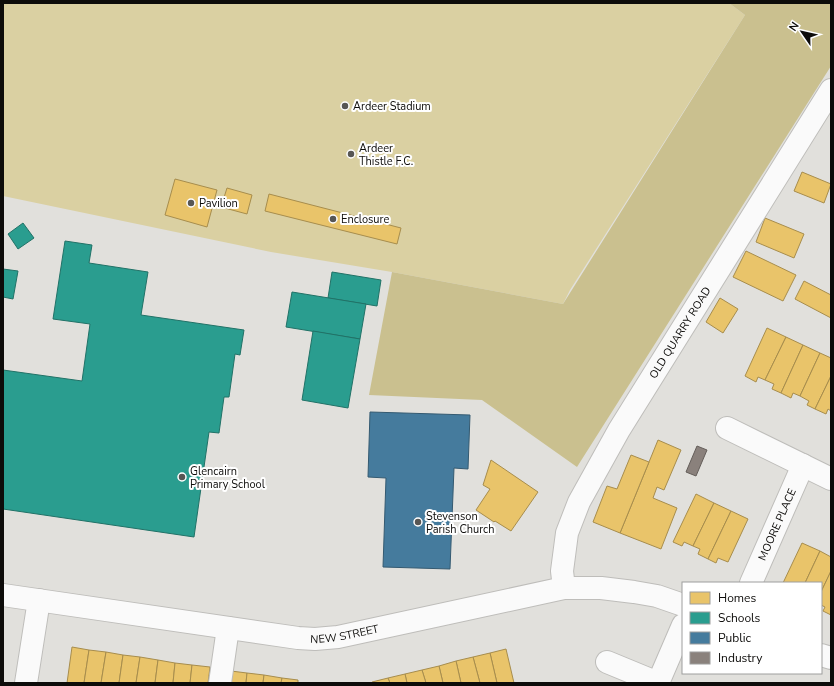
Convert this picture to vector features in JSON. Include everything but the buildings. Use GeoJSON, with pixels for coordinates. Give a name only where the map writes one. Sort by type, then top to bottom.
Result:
{"type":"FeatureCollection","features":[{"type":"Feature","properties":{"kind":"street","name":"OLD QUARRY ROAD"},"geometry":{"type":"LineString","coordinates":[[564,588],[562,571],[567,533],[579,502],[619,430],[831,90]]}},
{"type":"Feature","properties":{"kind":"street"},"geometry":{"type":"LineString","coordinates":[[727,428],[831,479]]}},
{"type":"Feature","properties":{"kind":"street","name":"MOORE PLACE"},"geometry":{"type":"LineString","coordinates":[[751,582],[803,465]]}},
{"type":"Feature","properties":{"kind":"street","name":"NEW STREET"},"geometry":{"type":"LineString","coordinates":[[3,595],[298,638],[316,639],[338,637],[564,588],[601,588],[634,592],[657,596],[682,605]]}},
{"type":"Feature","properties":{"kind":"street"},"geometry":{"type":"LineString","coordinates":[[26,683],[39,600]]}},
{"type":"Feature","properties":{"kind":"street"},"geometry":{"type":"LineString","coordinates":[[607,662],[658,683],[682,627]]}},
{"type":"Feature","properties":{"kind":"street"},"geometry":{"type":"LineString","coordinates":[[220,683],[228,628]]}},
{"type":"Feature","properties":{"kind":"shaded area","name":"Ardeer Stadium"},"geometry":{"type":"Polygon","coordinates":[[[3,3],[729,3],[745,15],[570,290],[563,304],[392,272],[271,252],[3,196],[3,3]]]}},
{"type":"Feature","properties":{"kind":"shaded area"},"geometry":{"type":"Polygon","coordinates":[[[729,3],[831,3],[831,66],[577,467],[482,400],[369,395],[392,272],[563,304],[745,15],[729,3]]]}},
{"type":"Feature","properties":{"kind":"place","name":"Ardeer Stadium"},"geometry":{"type":"Point","coordinates":[345,106]}},
{"type":"Feature","properties":{"kind":"place","name":"Ardeer Thistle F.C."},"geometry":{"type":"Point","coordinates":[351,154]}},
{"type":"Feature","properties":{"kind":"place","name":"Pavilion"},"geometry":{"type":"Point","coordinates":[191,203]}},
{"type":"Feature","properties":{"kind":"place","name":"Enclosure"},"geometry":{"type":"Point","coordinates":[333,219]}},
{"type":"Feature","properties":{"kind":"place","name":"Glencairn Primary School"},"geometry":{"type":"Point","coordinates":[182,477]}},
{"type":"Feature","properties":{"kind":"place","name":"Stevenson Parish Church"},"geometry":{"type":"Point","coordinates":[418,522]}}]}
